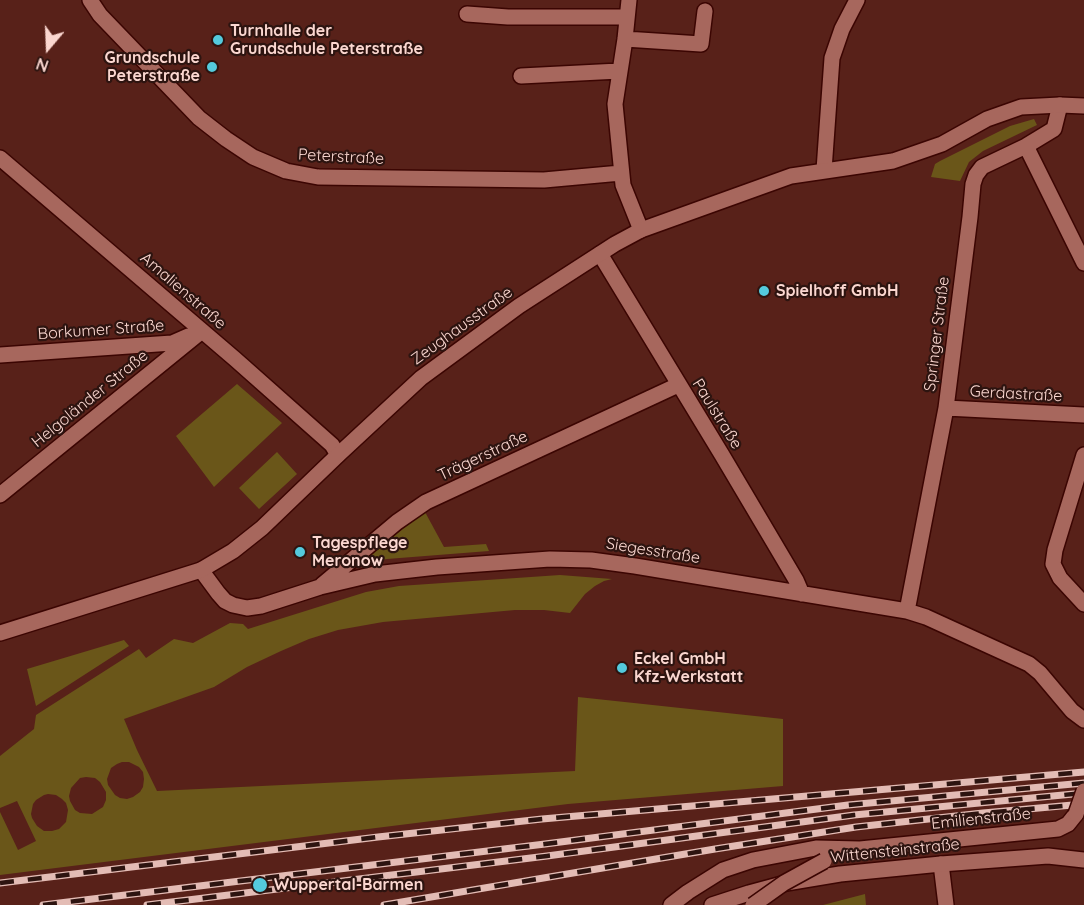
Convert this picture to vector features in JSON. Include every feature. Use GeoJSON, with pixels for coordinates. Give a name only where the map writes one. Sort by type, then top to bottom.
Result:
{"type":"FeatureCollection","features":[{"type":"Feature","properties":{"kind":"street","name":"Peterstraße"},"geometry":{"type":"LineString","coordinates":[[90,0],[100,15],[200,118],[253,157],[286,171],[318,177],[544,180],[621,173]]}},
{"type":"Feature","properties":{"kind":"street"},"geometry":{"type":"LineString","coordinates":[[629,0],[615,104],[623,185],[641,230]]}},
{"type":"Feature","properties":{"kind":"street"},"geometry":{"type":"LineString","coordinates":[[824,170],[832,58],[842,29],[857,0]]}},
{"type":"Feature","properties":{"kind":"street"},"geometry":{"type":"LineString","coordinates":[[625,39],[701,44],[705,11]]}},
{"type":"Feature","properties":{"kind":"street"},"geometry":{"type":"LineString","coordinates":[[467,14],[508,17],[627,17]]}},
{"type":"Feature","properties":{"kind":"street"},"geometry":{"type":"LineString","coordinates":[[521,76],[620,70]]}},
{"type":"Feature","properties":{"kind":"street","name":"Springer Straße"},"geometry":{"type":"LineString","coordinates":[[908,611],[946,408],[973,184],[982,168],[1054,129],[1060,105]]}},
{"type":"Feature","properties":{"kind":"street","name":"Zeughausstraße"},"geometry":{"type":"LineString","coordinates":[[0,633],[201,570],[232,551],[262,528],[421,378],[519,306],[615,244],[641,230],[791,176],[893,161],[942,144],[987,119],[1021,107],[1084,106]]}},
{"type":"Feature","properties":{"kind":"street"},"geometry":{"type":"LineString","coordinates":[[1026,146],[1084,263]]}},
{"type":"Feature","properties":{"kind":"street","name":"Amalienstraße"},"geometry":{"type":"LineString","coordinates":[[0,158],[323,437],[338,455]]}},
{"type":"Feature","properties":{"kind":"street","name":"Paulstraße"},"geometry":{"type":"LineString","coordinates":[[600,254],[802,594]]}},
{"type":"Feature","properties":{"kind":"street","name":"Borkumer Straße"},"geometry":{"type":"LineString","coordinates":[[0,355],[172,343],[202,331]]}},
{"type":"Feature","properties":{"kind":"street","name":"Helgoländer Straße"},"geometry":{"type":"LineString","coordinates":[[0,495],[202,331]]}},
{"type":"Feature","properties":{"kind":"street","name":"Trägerstraße"},"geometry":{"type":"LineString","coordinates":[[320,587],[397,522],[426,502],[678,385]]}},
{"type":"Feature","properties":{"kind":"street","name":"Gerdastraße"},"geometry":{"type":"LineString","coordinates":[[946,408],[1084,415]]}},
{"type":"Feature","properties":{"kind":"street"},"geometry":{"type":"LineString","coordinates":[[1084,455],[1055,550],[1053,564],[1060,578],[1084,604]]}},
{"type":"Feature","properties":{"kind":"street","name":"Siegesstraße"},"geometry":{"type":"LineString","coordinates":[[201,570],[225,601],[247,608],[375,574],[550,559],[591,560],[908,611],[1029,664],[1040,673],[1072,711],[1084,720]]}},
{"type":"Feature","properties":{"kind":"street","name":"Emilienstraße"},"geometry":{"type":"LineString","coordinates":[[671,905],[723,870],[753,860],[816,848],[860,849],[1058,829],[1068,824],[1076,814],[1084,791]]}},
{"type":"Feature","properties":{"kind":"street","name":"Emilienstraße"},"geometry":{"type":"LineString","coordinates":[[753,905],[784,883],[824,861],[860,849]]}},
{"type":"Feature","properties":{"kind":"street","name":"Wittensteinstraße"},"geometry":{"type":"LineString","coordinates":[[712,905],[786,883],[840,874],[1048,856],[1084,860]]}},
{"type":"Feature","properties":{"kind":"street"},"geometry":{"type":"LineString","coordinates":[[941,864],[946,905]]}},
{"type":"Feature","properties":{"kind":"shaded area"},"geometry":{"type":"Polygon","coordinates":[[[1034,119],[1037,125],[983,151],[969,162],[960,181],[931,177],[935,164],[940,161],[1010,126],[1034,119]]]}},
{"type":"Feature","properties":{"kind":"shaded area"},"geometry":{"type":"Polygon","coordinates":[[[237,384],[282,423],[214,487],[176,436],[237,384]]]}},
{"type":"Feature","properties":{"kind":"shaded area"},"geometry":{"type":"Polygon","coordinates":[[[277,452],[297,474],[259,509],[239,488],[277,452]]]}},
{"type":"Feature","properties":{"kind":"shaded area"},"geometry":{"type":"Polygon","coordinates":[[[425,512],[444,547],[486,544],[489,551],[387,559],[357,564],[425,512]]]}},
{"type":"Feature","properties":{"kind":"shaded area"},"geometry":{"type":"Polygon","coordinates":[[[560,575],[612,579],[595,586],[585,594],[570,613],[515,610],[383,622],[338,630],[281,651],[247,667],[214,687],[124,719],[157,791],[575,771],[578,697],[783,719],[783,786],[568,804],[0,875],[0,812],[18,850],[36,841],[17,801],[0,808],[0,756],[34,729],[36,715],[139,649],[146,658],[174,639],[193,643],[230,623],[243,624],[248,629],[366,592],[399,586],[560,575]],[[122,762],[111,768],[107,779],[115,795],[127,799],[140,792],[144,779],[139,767],[129,762],[122,762]],[[80,778],[71,788],[70,801],[75,810],[80,813],[92,814],[103,807],[106,792],[95,778],[80,778]],[[44,795],[33,804],[32,818],[44,831],[59,829],[66,822],[68,810],[66,803],[56,795],[44,795]]]}},
{"type":"Feature","properties":{"kind":"shaded area"},"geometry":{"type":"Polygon","coordinates":[[[124,640],[129,646],[36,706],[27,669],[124,640]]]}},
{"type":"Feature","properties":{"kind":"shaded area"},"geometry":{"type":"Polygon","coordinates":[[[865,894],[866,905],[823,905],[865,894]]]}},
{"type":"Feature","properties":{"kind":"railway"},"geometry":{"type":"LineString","coordinates":[[0,883],[542,819],[1084,772]]}},
{"type":"Feature","properties":{"kind":"railway"},"geometry":{"type":"LineString","coordinates":[[43,905],[848,805],[1084,783]]}},
{"type":"Feature","properties":{"kind":"railway"},"geometry":{"type":"LineString","coordinates":[[147,905],[547,856],[854,815],[1084,793]]}},
{"type":"Feature","properties":{"kind":"railway"},"geometry":{"type":"LineString","coordinates":[[384,905],[856,827],[1084,804]]}},
{"type":"Feature","properties":{"kind":"place","name":"Turnhalle der Grundschule Peterstraße"},"geometry":{"type":"Point","coordinates":[218,40]}},
{"type":"Feature","properties":{"kind":"place","name":"Grundschule Peterstraße"},"geometry":{"type":"Point","coordinates":[212,67]}},
{"type":"Feature","properties":{"kind":"place","name":"Spielhoff GmbH"},"geometry":{"type":"Point","coordinates":[764,291]}},
{"type":"Feature","properties":{"kind":"place","name":"Tagespflege Meronow"},"geometry":{"type":"Point","coordinates":[300,552]}},
{"type":"Feature","properties":{"kind":"place","name":"Eckel GmbH Kfz-Werkstatt"},"geometry":{"type":"Point","coordinates":[622,668]}},
{"type":"Feature","properties":{"kind":"place","name":"Wuppertal-Barmen"},"geometry":{"type":"Point","coordinates":[260,885]}}]}
